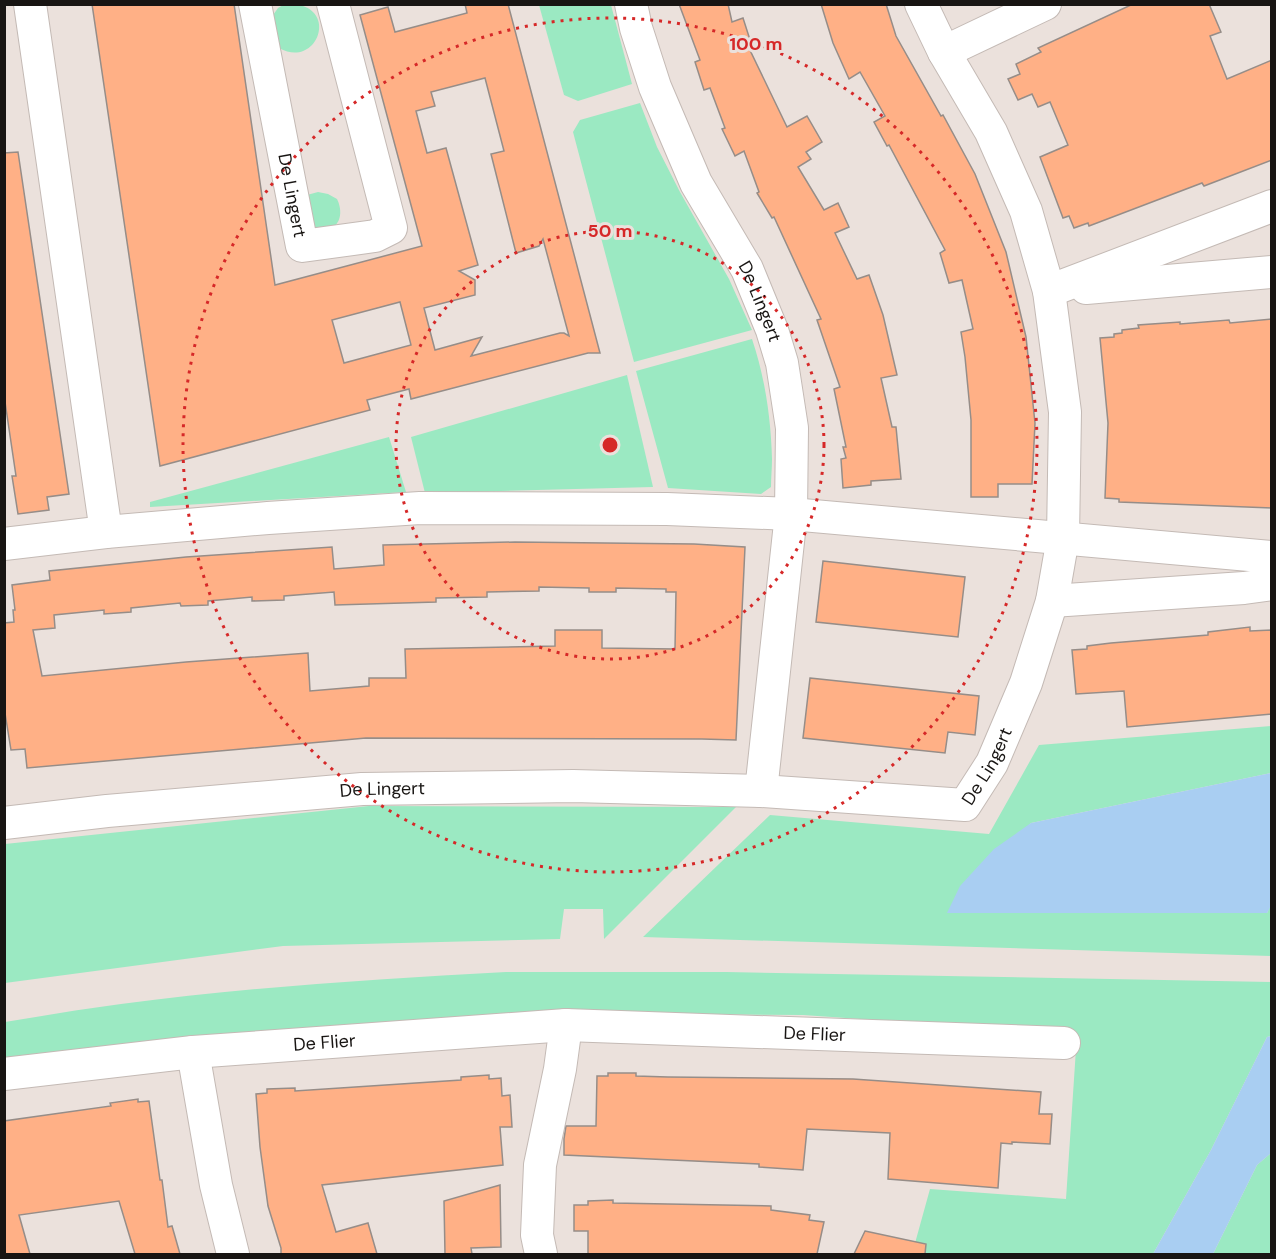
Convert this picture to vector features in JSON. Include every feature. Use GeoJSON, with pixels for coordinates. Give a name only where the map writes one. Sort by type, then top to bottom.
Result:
{"type":"FeatureCollection","features":[{"type":"Feature","properties":{"kind":"street"},"geometry":{"type":"LineString","coordinates":[[30,4],[106,532]]}},
{"type":"Feature","properties":{"kind":"street","name":"De Lingert"},"geometry":{"type":"LineString","coordinates":[[255,4],[302,246],[375,236],[391,228],[333,4]]}},
{"type":"Feature","properties":{"kind":"street","name":"De Lingert"},"geometry":{"type":"LineString","coordinates":[[631,4],[636,28],[655,87],[696,183],[747,269],[776,341],[782,363],[792,428],[791,514],[761,791]]}},
{"type":"Feature","properties":{"kind":"street","name":"De Lingert"},"geometry":{"type":"LineString","coordinates":[[4,823],[107,811],[362,789],[573,786],[761,791],[965,805],[992,763],[1026,683],[1052,601],[1064,538],[1065,412],[1049,291],[1026,211],[991,132],[944,52],[921,4]]}},
{"type":"Feature","properties":{"kind":"street"},"geometry":{"type":"LineString","coordinates":[[944,52],[1045,4]]}},
{"type":"Feature","properties":{"kind":"street"},"geometry":{"type":"LineString","coordinates":[[1049,291],[1272,206]]}},
{"type":"Feature","properties":{"kind":"street"},"geometry":{"type":"LineString","coordinates":[[1049,291],[1272,272]]}},
{"type":"Feature","properties":{"kind":"street"},"geometry":{"type":"LineString","coordinates":[[4,544],[106,532],[420,508],[667,509],[791,514],[1272,557]]}},
{"type":"Feature","properties":{"kind":"street"},"geometry":{"type":"LineString","coordinates":[[1052,601],[1244,588],[1272,584]]}},
{"type":"Feature","properties":{"kind":"street"},"geometry":{"type":"LineString","coordinates":[[541,1254],[537,1235],[540,1166],[560,1069],[566,1025]]}},
{"type":"Feature","properties":{"kind":"street","name":"De Flier"},"geometry":{"type":"LineString","coordinates":[[4,1074],[193,1052],[566,1025],[1064,1043]]}},
{"type":"Feature","properties":{"kind":"street"},"geometry":{"type":"LineString","coordinates":[[193,1052],[216,1185],[233,1254]]}},
{"type":"Feature","properties":{"kind":"green space"},"geometry":{"type":"Polygon","coordinates":[[[285,4],[303,6],[313,12],[318,20],[319,29],[316,39],[311,46],[302,51],[291,52],[279,48],[271,18],[278,8],[285,4]]]}},
{"type":"Feature","properties":{"kind":"green space"},"geometry":{"type":"Polygon","coordinates":[[[539,5],[611,5],[632,84],[578,101],[564,95],[539,5]]]}},
{"type":"Feature","properties":{"kind":"green space"},"geometry":{"type":"Polygon","coordinates":[[[640,103],[657,147],[729,279],[752,330],[634,362],[573,132],[580,120],[640,103]]]}},
{"type":"Feature","properties":{"kind":"green space"},"geometry":{"type":"Polygon","coordinates":[[[318,192],[337,199],[340,215],[338,222],[332,228],[316,233],[300,209],[307,195],[318,192]]]}},
{"type":"Feature","properties":{"kind":"green space"},"geometry":{"type":"Polygon","coordinates":[[[752,339],[764,383],[769,413],[771,487],[761,494],[668,488],[636,371],[752,339]]]}},
{"type":"Feature","properties":{"kind":"green space"},"geometry":{"type":"Polygon","coordinates":[[[627,375],[653,487],[425,493],[411,437],[627,375]]]}},
{"type":"Feature","properties":{"kind":"green space"},"geometry":{"type":"Polygon","coordinates":[[[389,437],[406,492],[150,507],[150,502],[389,437]]]}},
{"type":"Feature","properties":{"kind":"green space"},"geometry":{"type":"Polygon","coordinates":[[[1271,726],[1271,773],[1031,823],[948,913],[1267,913],[1271,904],[1271,956],[643,937],[770,815],[989,834],[1039,745],[1271,726]]]}},
{"type":"Feature","properties":{"kind":"green space"},"geometry":{"type":"Polygon","coordinates":[[[369,806],[736,807],[604,939],[603,909],[564,909],[560,939],[283,946],[5,983],[5,844],[369,806]]]}},
{"type":"Feature","properties":{"kind":"green space"},"geometry":{"type":"Polygon","coordinates":[[[506,972],[726,972],[1271,982],[1271,1036],[1267,1037],[1211,1150],[1153,1254],[912,1254],[930,1189],[1066,1199],[1077,1034],[803,1015],[494,1014],[213,1037],[5,1064],[5,1022],[106,1006],[265,988],[506,972]]]}},
{"type":"Feature","properties":{"kind":"green space"},"geometry":{"type":"Polygon","coordinates":[[[1271,1153],[1271,1254],[1213,1254],[1257,1165],[1271,1153]]]}},
{"type":"Feature","properties":{"kind":"water"},"geometry":{"type":"Polygon","coordinates":[[[1271,773],[1272,904],[1267,913],[947,913],[960,886],[994,849],[1031,823],[1271,773]]]}},
{"type":"Feature","properties":{"kind":"water"},"geometry":{"type":"Polygon","coordinates":[[[1271,1036],[1271,1153],[1257,1165],[1213,1254],[1153,1254],[1211,1150],[1267,1037],[1271,1036]]]}},
{"type":"Feature","properties":{"kind":"building"},"geometry":{"type":"Polygon","coordinates":[[[92,4],[234,4],[275,285],[422,246],[360,15],[388,7],[395,32],[467,13],[465,4],[508,4],[600,353],[588,353],[411,399],[409,389],[367,400],[370,410],[160,466],[92,4]],[[485,78],[431,92],[435,106],[416,111],[427,153],[446,148],[478,265],[459,271],[475,280],[475,295],[424,308],[435,350],[482,337],[471,356],[560,333],[569,336],[543,239],[539,246],[516,253],[491,154],[504,151],[485,78]],[[400,302],[332,320],[344,363],[411,345],[400,302]]]}},
{"type":"Feature","properties":{"kind":"building"},"geometry":{"type":"Polygon","coordinates":[[[679,4],[728,4],[732,22],[743,18],[751,43],[747,44],[787,127],[807,116],[822,142],[806,152],[811,159],[798,167],[824,210],[838,203],[849,227],[835,233],[857,279],[869,275],[883,315],[897,375],[881,378],[892,427],[896,427],[901,479],[871,481],[871,485],[843,488],[841,459],[846,458],[843,447],[846,447],[834,389],[840,387],[817,320],[821,319],[774,217],[772,218],[757,193],[759,192],[744,151],[735,156],[722,129],[725,128],[710,88],[704,90],[695,62],[700,60],[679,4]]]}},
{"type":"Feature","properties":{"kind":"building"},"geometry":{"type":"Polygon","coordinates":[[[821,4],[886,4],[896,36],[975,174],[1006,252],[1026,337],[1035,423],[1032,484],[998,484],[998,497],[971,497],[971,420],[961,332],[973,329],[962,280],[949,283],[940,253],[945,250],[889,145],[887,146],[874,122],[885,116],[860,72],[849,79],[833,43],[821,4]]]}},
{"type":"Feature","properties":{"kind":"building"},"geometry":{"type":"Polygon","coordinates":[[[1133,4],[1209,4],[1221,32],[1210,36],[1227,79],[1272,60],[1272,160],[1204,186],[1202,183],[1089,226],[1088,223],[1074,228],[1069,216],[1063,218],[1040,157],[1068,145],[1050,102],[1038,107],[1032,94],[1018,100],[1008,79],[1020,74],[1016,64],[1041,52],[1038,48],[1133,4]]]}},
{"type":"Feature","properties":{"kind":"building"},"geometry":{"type":"Polygon","coordinates":[[[18,152],[69,494],[47,497],[49,510],[18,514],[12,476],[16,476],[4,395],[4,153],[18,152]]]}},
{"type":"Feature","properties":{"kind":"building"},"geometry":{"type":"Polygon","coordinates":[[[1272,319],[1272,508],[1119,502],[1119,499],[1105,498],[1108,423],[1100,338],[1114,337],[1114,334],[1122,333],[1122,330],[1139,328],[1138,325],[1229,320],[1230,323],[1272,319]]]}},
{"type":"Feature","properties":{"kind":"building"},"geometry":{"type":"Polygon","coordinates":[[[515,542],[694,544],[745,547],[736,740],[366,738],[27,768],[25,749],[11,750],[4,707],[4,623],[14,622],[12,585],[50,580],[49,571],[186,557],[332,547],[334,569],[384,565],[383,545],[515,542]],[[539,587],[539,591],[487,592],[487,597],[436,598],[436,602],[335,605],[334,592],[284,596],[284,600],[252,601],[252,597],[208,601],[208,605],[181,606],[180,603],[131,608],[131,612],[104,614],[104,610],[54,615],[55,628],[33,630],[42,676],[308,653],[310,691],[369,686],[369,678],[406,678],[405,649],[555,646],[555,630],[602,630],[602,648],[675,649],[676,592],[666,592],[666,589],[616,588],[616,592],[589,592],[589,588],[539,587]]]}},
{"type":"Feature","properties":{"kind":"building"},"geometry":{"type":"Polygon","coordinates":[[[823,561],[965,577],[958,637],[816,622],[823,561]]]}},
{"type":"Feature","properties":{"kind":"building"},"geometry":{"type":"Polygon","coordinates":[[[1250,627],[1250,631],[1272,630],[1272,714],[1127,727],[1124,691],[1076,694],[1072,650],[1111,643],[1208,635],[1208,632],[1250,627]]]}},
{"type":"Feature","properties":{"kind":"building"},"geometry":{"type":"Polygon","coordinates":[[[810,678],[979,696],[975,735],[948,732],[945,753],[803,738],[810,678]]]}},
{"type":"Feature","properties":{"kind":"building"},"geometry":{"type":"Polygon","coordinates":[[[608,1073],[636,1073],[636,1076],[668,1077],[853,1079],[1041,1092],[1039,1114],[1052,1114],[1050,1144],[1001,1143],[998,1188],[888,1179],[890,1133],[807,1129],[803,1170],[759,1167],[759,1164],[564,1155],[566,1126],[596,1126],[597,1076],[608,1076],[608,1073]]]}},
{"type":"Feature","properties":{"kind":"building"},"geometry":{"type":"Polygon","coordinates":[[[489,1075],[489,1079],[501,1078],[502,1096],[510,1095],[512,1127],[500,1127],[503,1165],[322,1185],[336,1232],[368,1223],[377,1254],[281,1254],[268,1206],[256,1094],[267,1093],[267,1089],[295,1088],[295,1091],[461,1080],[461,1077],[489,1075]]]}},
{"type":"Feature","properties":{"kind":"building"},"geometry":{"type":"Polygon","coordinates":[[[138,1099],[138,1102],[149,1101],[168,1227],[172,1226],[180,1254],[135,1254],[119,1201],[19,1215],[30,1254],[4,1254],[4,1121],[111,1106],[110,1103],[138,1099]]]}},
{"type":"Feature","properties":{"kind":"building"},"geometry":{"type":"Polygon","coordinates":[[[500,1185],[501,1247],[471,1248],[472,1254],[445,1254],[444,1201],[500,1185]]]}},
{"type":"Feature","properties":{"kind":"building"},"geometry":{"type":"Polygon","coordinates":[[[613,1200],[613,1203],[771,1206],[771,1210],[810,1215],[809,1220],[824,1222],[817,1254],[588,1254],[588,1231],[574,1231],[574,1205],[588,1205],[588,1201],[613,1200]]]}},
{"type":"Feature","properties":{"kind":"building"},"geometry":{"type":"Polygon","coordinates":[[[865,1231],[926,1244],[925,1254],[854,1254],[865,1231]]]}}]}
